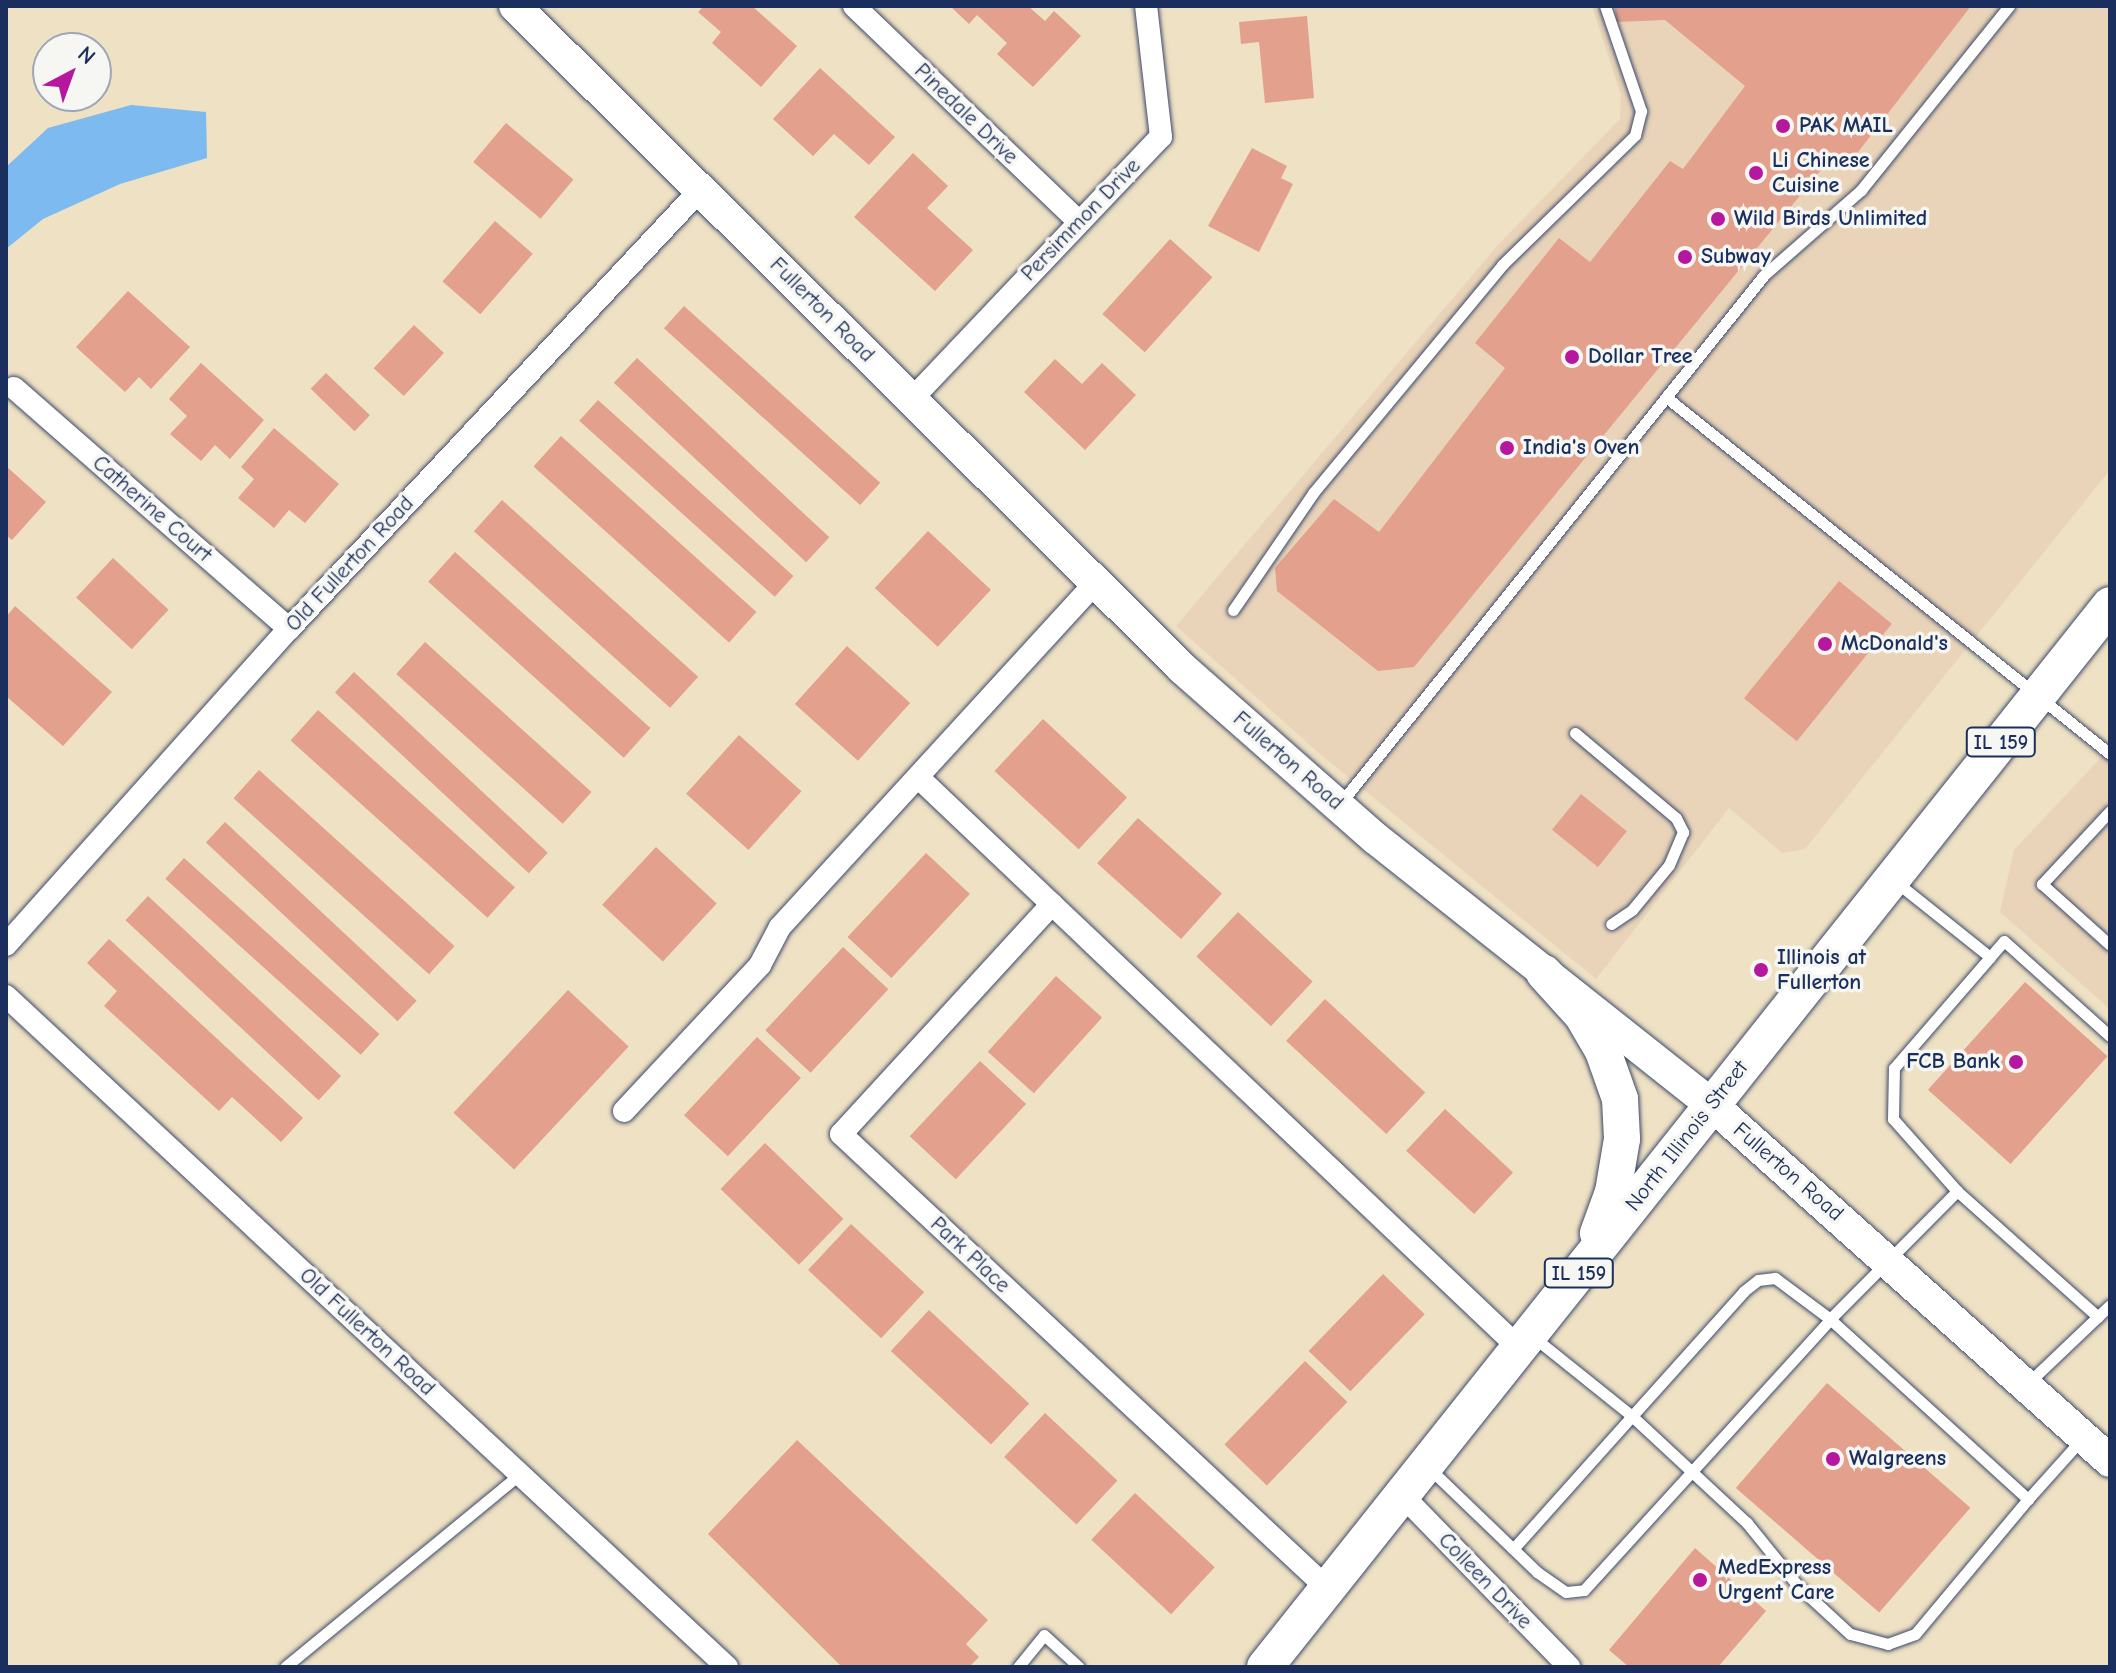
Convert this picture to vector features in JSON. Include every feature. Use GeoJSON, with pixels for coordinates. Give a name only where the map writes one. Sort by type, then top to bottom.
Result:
{"type":"FeatureCollection","features":[{"type":"Feature","properties":{"kind":"main road","name":"North Illinois Street"},"geometry":{"type":"LineString","coordinates":[[1265,1667],[2110,605]]}},
{"type":"Feature","properties":{"kind":"main road"},"geometry":{"type":"LineString","coordinates":[[1544,973],[1596,1039],[1620,1099],[1622,1139],[1613,1192],[1589,1260]]}},
{"type":"Feature","properties":{"kind":"street","name":"Fullerton Road"},"geometry":{"type":"LineString","coordinates":[[515,6],[1094,584],[1338,805],[1712,1105],[2085,1435],[2110,1461]]}},
{"type":"Feature","properties":{"kind":"street","name":"Pinedale Drive"},"geometry":{"type":"LineString","coordinates":[[854,6],[1079,222]]}},
{"type":"Feature","properties":{"kind":"street","name":"Persimmon Drive"},"geometry":{"type":"LineString","coordinates":[[911,400],[1161,137],[1146,6]]}},
{"type":"Feature","properties":{"kind":"street","name":"Old Fullerton Road"},"geometry":{"type":"LineString","coordinates":[[6,945],[289,629],[701,189]]}},
{"type":"Feature","properties":{"kind":"street","name":"Catherine Court"},"geometry":{"type":"LineString","coordinates":[[14,388],[289,629]]}},
{"type":"Feature","properties":{"kind":"street"},"geometry":{"type":"LineString","coordinates":[[624,1111],[760,965],[780,927],[1094,584]]}},
{"type":"Feature","properties":{"kind":"street"},"geometry":{"type":"LineString","coordinates":[[919,778],[1524,1342]]}},
{"type":"Feature","properties":{"kind":"street","name":"Park Place"},"geometry":{"type":"LineString","coordinates":[[1052,904],[841,1134],[1327,1588]]}},
{"type":"Feature","properties":{"kind":"street","name":"Old Fullerton Road"},"geometry":{"type":"LineString","coordinates":[[6,996],[727,1667]]}},
{"type":"Feature","properties":{"kind":"street","name":"Colleen Drive"},"geometry":{"type":"LineString","coordinates":[[1402,1495],[1569,1667]]}},
{"type":"Feature","properties":{"kind":"lane"},"geometry":{"type":"LineString","coordinates":[[1233,610],[1313,493],[1502,265],[1635,135],[1641,111],[1605,6]]}},
{"type":"Feature","properties":{"kind":"lane"},"geometry":{"type":"LineString","coordinates":[[1338,805],[1764,275],[1861,190],[2009,6]]}},
{"type":"Feature","properties":{"kind":"lane"},"geometry":{"type":"LineString","coordinates":[[1666,397],[2110,754]]}},
{"type":"Feature","properties":{"kind":"lane"},"geometry":{"type":"LineString","coordinates":[[1575,733],[1676,818],[1683,832],[1669,865],[1632,910],[1611,924]]}},
{"type":"Feature","properties":{"kind":"lane"},"geometry":{"type":"LineString","coordinates":[[2110,811],[2042,884],[2110,945]]}},
{"type":"Feature","properties":{"kind":"lane"},"geometry":{"type":"LineString","coordinates":[[1892,879],[1990,957]]}},
{"type":"Feature","properties":{"kind":"lane"},"geometry":{"type":"LineString","coordinates":[[2098,1317],[1957,1191],[1893,1119],[1894,1068],[2004,941],[2110,1036]]}},
{"type":"Feature","properties":{"kind":"lane"},"geometry":{"type":"LineString","coordinates":[[1426,1465],[1513,1549],[1566,1592],[1584,1590],[1830,1319],[1957,1191]]}},
{"type":"Feature","properties":{"kind":"lane"},"geometry":{"type":"LineString","coordinates":[[1513,1549],[1758,1280],[1775,1278],[1789,1283],[2028,1499]]}},
{"type":"Feature","properties":{"kind":"lane"},"geometry":{"type":"LineString","coordinates":[[2027,1384],[2110,1305]]}},
{"type":"Feature","properties":{"kind":"lane"},"geometry":{"type":"LineString","coordinates":[[1524,1342],[1632,1416],[1747,1523],[1831,1619],[1850,1634],[1888,1644],[1915,1634],[2085,1435]]}},
{"type":"Feature","properties":{"kind":"lane"},"geometry":{"type":"LineString","coordinates":[[285,1667],[520,1474]]}},
{"type":"Feature","properties":{"kind":"lane"},"geometry":{"type":"LineString","coordinates":[[1018,1667],[1044,1635],[1079,1667]]}},
{"type":"Feature","properties":{"kind":"shaded area"},"geometry":{"type":"Polygon","coordinates":[[[1592,6],[2110,6],[2110,470],[1805,849],[1782,853],[1729,808],[1596,979],[1320,754],[1176,626],[1497,246],[1620,119],[1621,95],[1592,6]]]}},
{"type":"Feature","properties":{"kind":"shaded area"},"geometry":{"type":"Polygon","coordinates":[[[2110,748],[2110,1009],[2000,912],[2014,850],[2110,748]]]}},
{"type":"Feature","properties":{"kind":"water"},"geometry":{"type":"Polygon","coordinates":[[[131,105],[206,112],[207,158],[120,184],[43,219],[6,249],[6,167],[48,128],[131,105]]]}},
{"type":"Feature","properties":{"kind":"building"},"geometry":{"type":"Polygon","coordinates":[[[704,6],[752,6],[797,46],[761,87],[712,43],[721,32],[698,12],[704,6]]]}},
{"type":"Feature","properties":{"kind":"building"},"geometry":{"type":"Polygon","coordinates":[[[950,6],[1028,6],[1045,21],[1054,11],[1081,36],[1033,87],[997,54],[1007,43],[977,15],[969,24],[950,6]]]}},
{"type":"Feature","properties":{"kind":"building"},"geometry":{"type":"Polygon","coordinates":[[[1615,6],[1971,6],[1848,165],[1825,165],[1414,667],[1378,671],[1277,591],[1275,568],[1334,499],[1379,532],[1505,368],[1475,343],[1559,238],[1590,262],[1670,161],[1683,169],[1745,86],[1665,20],[1616,22],[1615,6]]]}},
{"type":"Feature","properties":{"kind":"building"},"geometry":{"type":"Polygon","coordinates":[[[1307,16],[1314,98],[1265,103],[1259,42],[1241,44],[1239,22],[1307,16]]]}},
{"type":"Feature","properties":{"kind":"building"},"geometry":{"type":"Polygon","coordinates":[[[820,68],[895,137],[869,165],[834,134],[813,156],[773,119],[820,68]]]}},
{"type":"Feature","properties":{"kind":"building"},"geometry":{"type":"Polygon","coordinates":[[[506,123],[573,180],[541,219],[473,162],[506,123]]]}},
{"type":"Feature","properties":{"kind":"building"},"geometry":{"type":"Polygon","coordinates":[[[1252,148],[1287,166],[1281,178],[1293,184],[1259,252],[1208,226],[1252,148]]]}},
{"type":"Feature","properties":{"kind":"building"},"geometry":{"type":"Polygon","coordinates":[[[913,153],[948,186],[927,208],[973,250],[935,291],[854,217],[913,153]]]}},
{"type":"Feature","properties":{"kind":"building"},"geometry":{"type":"Polygon","coordinates":[[[495,221],[533,254],[480,314],[443,281],[495,221]]]}},
{"type":"Feature","properties":{"kind":"building"},"geometry":{"type":"Polygon","coordinates":[[[1170,239],[1212,277],[1145,352],[1102,314],[1170,239]]]}},
{"type":"Feature","properties":{"kind":"building"},"geometry":{"type":"Polygon","coordinates":[[[128,291],[190,347],[151,389],[139,377],[125,392],[76,347],[128,291]]]}},
{"type":"Feature","properties":{"kind":"building"},"geometry":{"type":"Polygon","coordinates":[[[684,306],[880,483],[860,505],[664,328],[684,306]]]}},
{"type":"Feature","properties":{"kind":"building"},"geometry":{"type":"Polygon","coordinates":[[[414,325],[444,353],[404,396],[374,368],[414,325]]]}},
{"type":"Feature","properties":{"kind":"building"},"geometry":{"type":"Polygon","coordinates":[[[637,358],[829,537],[806,562],[614,383],[637,358]]]}},
{"type":"Feature","properties":{"kind":"building"},"geometry":{"type":"Polygon","coordinates":[[[1055,359],[1082,384],[1102,363],[1136,395],[1085,450],[1024,392],[1055,359]]]}},
{"type":"Feature","properties":{"kind":"building"},"geometry":{"type":"Polygon","coordinates":[[[201,363],[264,420],[230,459],[215,445],[201,461],[170,434],[187,416],[169,399],[201,363]]]}},
{"type":"Feature","properties":{"kind":"building"},"geometry":{"type":"Polygon","coordinates":[[[326,373],[370,415],[355,431],[311,389],[326,373]]]}},
{"type":"Feature","properties":{"kind":"building"},"geometry":{"type":"Polygon","coordinates":[[[598,400],[793,576],[775,597],[579,421],[598,400]]]}},
{"type":"Feature","properties":{"kind":"building"},"geometry":{"type":"Polygon","coordinates":[[[274,428],[339,484],[305,523],[289,510],[274,528],[238,498],[254,479],[241,467],[274,428]]]}},
{"type":"Feature","properties":{"kind":"building"},"geometry":{"type":"Polygon","coordinates":[[[561,436],[756,612],[729,642],[534,466],[561,436]]]}},
{"type":"Feature","properties":{"kind":"building"},"geometry":{"type":"Polygon","coordinates":[[[6,466],[46,502],[12,540],[6,535],[6,466]]]}},
{"type":"Feature","properties":{"kind":"building"},"geometry":{"type":"Polygon","coordinates":[[[502,500],[698,677],[670,708],[474,531],[502,500]]]}},
{"type":"Feature","properties":{"kind":"building"},"geometry":{"type":"Polygon","coordinates":[[[928,531],[991,590],[938,647],[875,588],[928,531]]]}},
{"type":"Feature","properties":{"kind":"building"},"geometry":{"type":"Polygon","coordinates":[[[455,552],[650,728],[624,758],[428,582],[455,552]]]}},
{"type":"Feature","properties":{"kind":"building"},"geometry":{"type":"Polygon","coordinates":[[[113,558],[169,610],[132,649],[76,597],[113,558]]]}},
{"type":"Feature","properties":{"kind":"building"},"geometry":{"type":"Polygon","coordinates":[[[1839,581],[1892,624],[1797,741],[1744,698],[1839,581]]]}},
{"type":"Feature","properties":{"kind":"building"},"geometry":{"type":"Polygon","coordinates":[[[15,606],[112,692],[63,746],[6,696],[6,617],[15,606]]]}},
{"type":"Feature","properties":{"kind":"building"},"geometry":{"type":"Polygon","coordinates":[[[425,642],[591,792],[563,824],[396,674],[425,642]]]}},
{"type":"Feature","properties":{"kind":"building"},"geometry":{"type":"Polygon","coordinates":[[[847,646],[910,703],[858,761],[795,704],[847,646]]]}},
{"type":"Feature","properties":{"kind":"building"},"geometry":{"type":"Polygon","coordinates":[[[354,672],[548,853],[529,873],[335,692],[354,672]]]}},
{"type":"Feature","properties":{"kind":"building"},"geometry":{"type":"Polygon","coordinates":[[[318,710],[515,887],[487,918],[291,740],[318,710]]]}},
{"type":"Feature","properties":{"kind":"building"},"geometry":{"type":"Polygon","coordinates":[[[1043,719],[1127,797],[1079,849],[995,771],[1043,719]]]}},
{"type":"Feature","properties":{"kind":"building"},"geometry":{"type":"Polygon","coordinates":[[[739,735],[801,791],[749,850],[686,794],[739,735]]]}},
{"type":"Feature","properties":{"kind":"building"},"geometry":{"type":"Polygon","coordinates":[[[259,770],[454,946],[429,974],[234,798],[259,770]]]}},
{"type":"Feature","properties":{"kind":"building"},"geometry":{"type":"Polygon","coordinates":[[[1581,794],[1627,831],[1598,867],[1552,830],[1581,794]]]}},
{"type":"Feature","properties":{"kind":"building"},"geometry":{"type":"Polygon","coordinates":[[[1138,818],[1222,894],[1181,939],[1097,863],[1138,818]]]}},
{"type":"Feature","properties":{"kind":"building"},"geometry":{"type":"Polygon","coordinates":[[[225,822],[417,1001],[398,1021],[206,842],[225,822]]]}},
{"type":"Feature","properties":{"kind":"building"},"geometry":{"type":"Polygon","coordinates":[[[656,847],[717,904],[663,961],[602,905],[656,847]]]}},
{"type":"Feature","properties":{"kind":"building"},"geometry":{"type":"Polygon","coordinates":[[[926,853],[970,894],[891,978],[848,937],[926,853]]]}},
{"type":"Feature","properties":{"kind":"building"},"geometry":{"type":"Polygon","coordinates":[[[184,858],[379,1034],[361,1055],[165,879],[184,858]]]}},
{"type":"Feature","properties":{"kind":"building"},"geometry":{"type":"Polygon","coordinates":[[[148,896],[341,1076],[319,1100],[125,920],[148,896]]]}},
{"type":"Feature","properties":{"kind":"building"},"geometry":{"type":"Polygon","coordinates":[[[1238,912],[1313,982],[1271,1026],[1196,957],[1238,912]]]}},
{"type":"Feature","properties":{"kind":"building"},"geometry":{"type":"Polygon","coordinates":[[[109,939],[303,1118],[281,1142],[232,1097],[219,1111],[104,1006],[117,991],[87,963],[109,939]]]}},
{"type":"Feature","properties":{"kind":"building"},"geometry":{"type":"Polygon","coordinates":[[[843,947],[888,989],[811,1073],[765,1030],[843,947]]]}},
{"type":"Feature","properties":{"kind":"building"},"geometry":{"type":"Polygon","coordinates":[[[1056,976],[1102,1017],[1034,1093],[988,1052],[1056,976]]]}},
{"type":"Feature","properties":{"kind":"building"},"geometry":{"type":"Polygon","coordinates":[[[2025,982],[2107,1056],[2010,1164],[1928,1090],[2025,982]]]}},
{"type":"Feature","properties":{"kind":"building"},"geometry":{"type":"Polygon","coordinates":[[[568,990],[629,1047],[514,1169],[453,1113],[568,990]]]}},
{"type":"Feature","properties":{"kind":"building"},"geometry":{"type":"Polygon","coordinates":[[[1325,999],[1425,1092],[1386,1134],[1286,1041],[1325,999]]]}},
{"type":"Feature","properties":{"kind":"building"},"geometry":{"type":"Polygon","coordinates":[[[757,1037],[801,1078],[728,1156],[684,1115],[757,1037]]]}},
{"type":"Feature","properties":{"kind":"building"},"geometry":{"type":"Polygon","coordinates":[[[980,1061],[1026,1104],[956,1179],[910,1136],[980,1061]]]}},
{"type":"Feature","properties":{"kind":"building"},"geometry":{"type":"Polygon","coordinates":[[[1445,1109],[1513,1172],[1474,1214],[1406,1151],[1445,1109]]]}},
{"type":"Feature","properties":{"kind":"building"},"geometry":{"type":"Polygon","coordinates":[[[765,1143],[843,1219],[799,1265],[721,1189],[765,1143]]]}},
{"type":"Feature","properties":{"kind":"building"},"geometry":{"type":"Polygon","coordinates":[[[851,1224],[924,1292],[881,1338],[808,1270],[851,1224]]]}},
{"type":"Feature","properties":{"kind":"building"},"geometry":{"type":"Polygon","coordinates":[[[1383,1274],[1425,1314],[1350,1391],[1309,1351],[1383,1274]]]}},
{"type":"Feature","properties":{"kind":"building"},"geometry":{"type":"Polygon","coordinates":[[[929,1310],[1029,1403],[991,1444],[891,1351],[929,1310]]]}},
{"type":"Feature","properties":{"kind":"building"},"geometry":{"type":"Polygon","coordinates":[[[1305,1361],[1347,1402],[1267,1485],[1224,1444],[1305,1361]]]}},
{"type":"Feature","properties":{"kind":"building","name":"Walgreens"},"geometry":{"type":"Polygon","coordinates":[[[1827,1383],[1970,1508],[1879,1613],[1736,1488],[1827,1383]]]}},
{"type":"Feature","properties":{"kind":"building"},"geometry":{"type":"Polygon","coordinates":[[[1045,1413],[1117,1481],[1076,1524],[1004,1457],[1045,1413]]]}},
{"type":"Feature","properties":{"kind":"building"},"geometry":{"type":"Polygon","coordinates":[[[797,1440],[988,1620],[966,1644],[979,1657],[969,1667],[842,1667],[708,1534],[797,1440]]]}},
{"type":"Feature","properties":{"kind":"building"},"geometry":{"type":"Polygon","coordinates":[[[1135,1493],[1215,1567],[1171,1614],[1091,1540],[1135,1493]]]}},
{"type":"Feature","properties":{"kind":"building","name":"MedExpress Urgent Care"},"geometry":{"type":"Polygon","coordinates":[[[1695,1548],[1766,1611],[1718,1667],[1629,1667],[1609,1650],[1695,1548]]]}},
{"type":"Feature","properties":{"kind":"place","name":"PAK MAIL"},"geometry":{"type":"Point","coordinates":[1783,126]}},
{"type":"Feature","properties":{"kind":"place","name":"Li Chinese Cuisine"},"geometry":{"type":"Point","coordinates":[1756,173]}},
{"type":"Feature","properties":{"kind":"place","name":"Wild Birds Unlimited"},"geometry":{"type":"Point","coordinates":[1718,219]}},
{"type":"Feature","properties":{"kind":"place","name":"Subway"},"geometry":{"type":"Point","coordinates":[1685,257]}},
{"type":"Feature","properties":{"kind":"place","name":"Dollar Tree"},"geometry":{"type":"Point","coordinates":[1572,357]}},
{"type":"Feature","properties":{"kind":"place","name":"India's Oven"},"geometry":{"type":"Point","coordinates":[1507,448]}},
{"type":"Feature","properties":{"kind":"place","name":"McDonald's"},"geometry":{"type":"Point","coordinates":[1825,644]}},
{"type":"Feature","properties":{"kind":"place","name":"Illinois at Fullerton"},"geometry":{"type":"Point","coordinates":[1761,970]}},
{"type":"Feature","properties":{"kind":"place","name":"FCB Bank"},"geometry":{"type":"Point","coordinates":[2016,1062]}},
{"type":"Feature","properties":{"kind":"place","name":"Walgreens"},"geometry":{"type":"Point","coordinates":[1833,1459]}},
{"type":"Feature","properties":{"kind":"place","name":"MedExpress Urgent Care"},"geometry":{"type":"Point","coordinates":[1700,1580]}}]}
